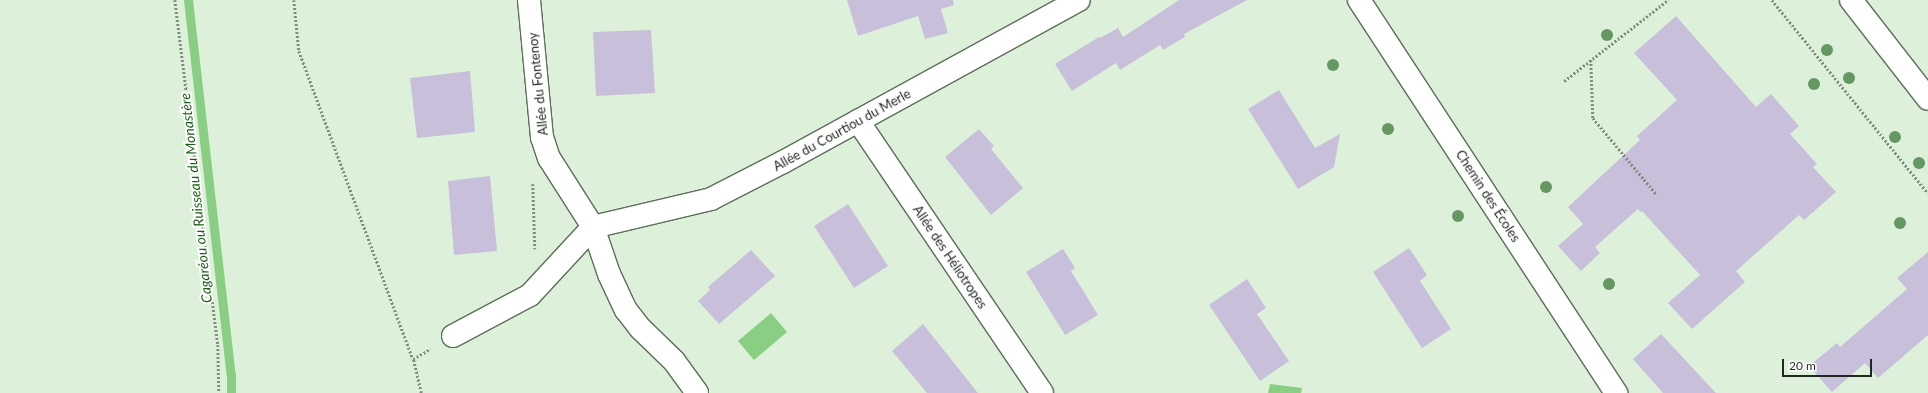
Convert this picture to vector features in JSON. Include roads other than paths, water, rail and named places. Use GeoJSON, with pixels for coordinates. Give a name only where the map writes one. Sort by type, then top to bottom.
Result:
{"type":"FeatureCollection","features":[{"type":"Feature","properties":{"kind":"street","name":"Allée du Fontenoy"},"geometry":{"type":"LineString","coordinates":[[529,0],[542,137],[549,158],[593,227],[609,274],[626,310],[641,329],[674,361],[697,393]]}},
{"type":"Feature","properties":{"kind":"street","name":"Allée du Courtiou du Merle"},"geometry":{"type":"LineString","coordinates":[[593,227],[711,199],[858,121],[1079,0]]}},
{"type":"Feature","properties":{"kind":"street","name":"Chemin des Écoles"},"geometry":{"type":"LineString","coordinates":[[1359,0],[1616,393]]}},
{"type":"Feature","properties":{"kind":"street"},"geometry":{"type":"LineString","coordinates":[[1851,0],[1928,99]]}},
{"type":"Feature","properties":{"kind":"street","name":"Allée des Héliotropes"},"geometry":{"type":"LineString","coordinates":[[858,121],[1042,393]]}},
{"type":"Feature","properties":{"kind":"street"},"geometry":{"type":"LineString","coordinates":[[453,336],[530,295],[593,227]]}},
{"type":"Feature","properties":{"kind":"waterway","name":"Cagaréou ou Ruisseau du Monastère"},"geometry":{"type":"LineString","coordinates":[[188,0],[231,375],[231,393]]}}]}
